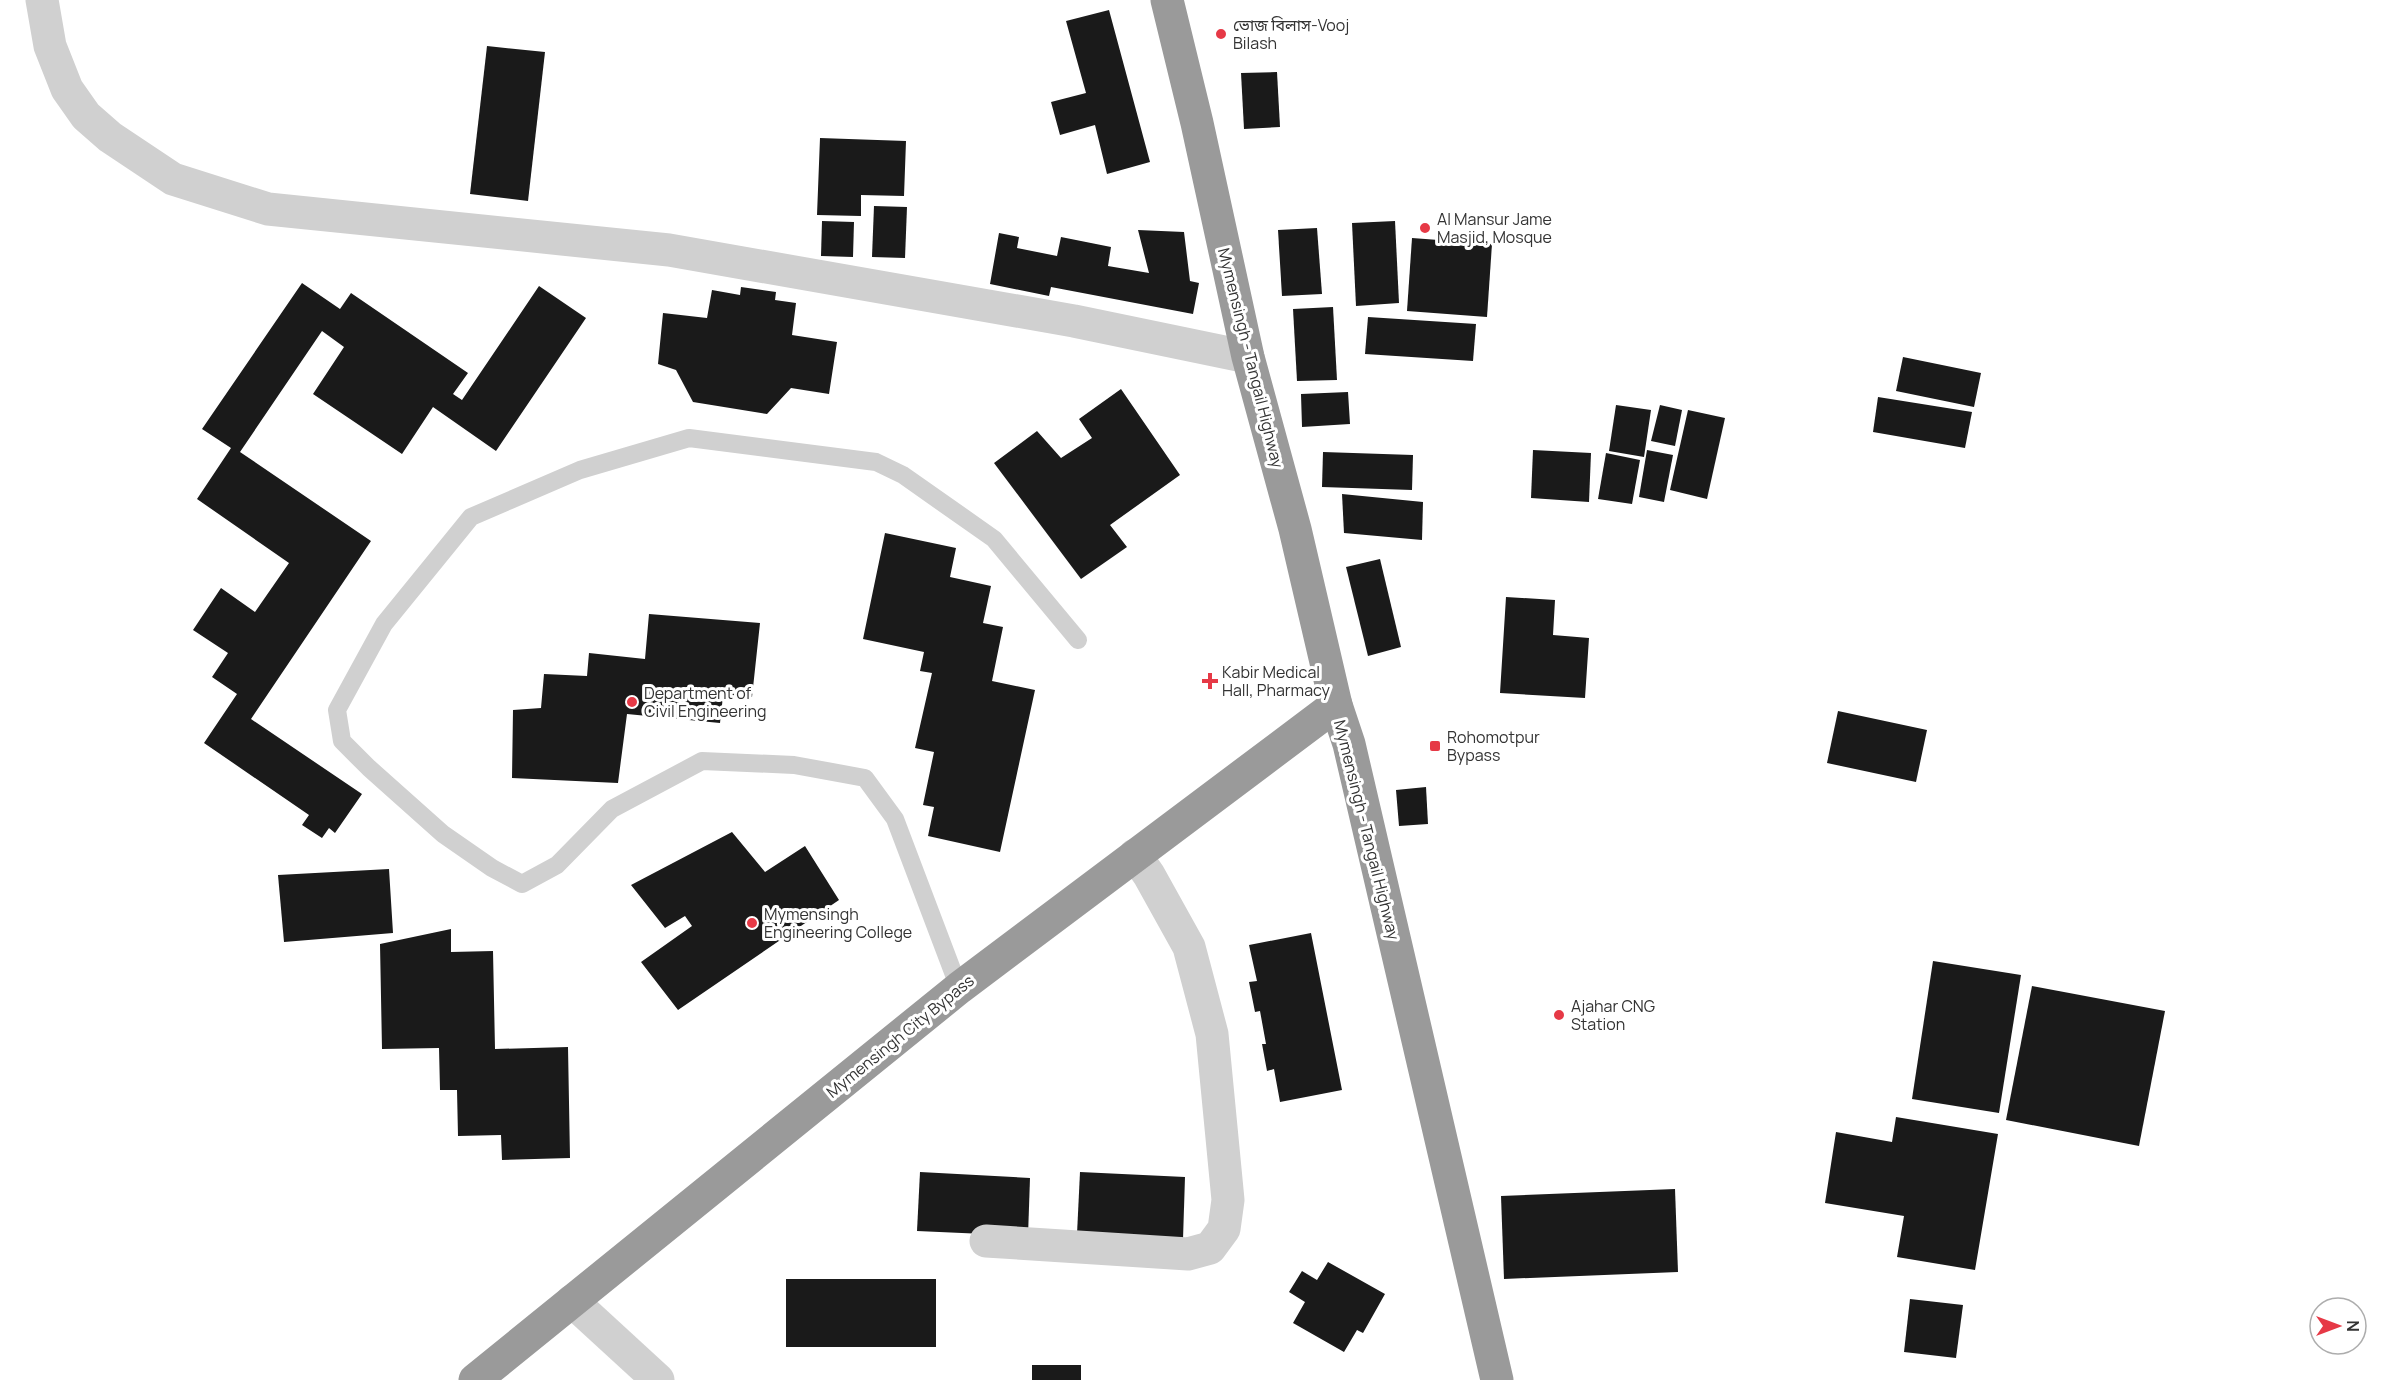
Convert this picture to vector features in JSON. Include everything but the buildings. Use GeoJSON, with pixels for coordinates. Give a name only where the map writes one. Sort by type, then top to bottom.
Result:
{"type":"FeatureCollection","features":[{"type":"Feature","properties":{"kind":"highway","name":"Mymensingh - Tangail Highway"},"geometry":{"type":"LineString","coordinates":[[1167,0],[1197,123],[1248,357],[1295,529],[1336,705],[1349,744],[1497,1380]]}},
{"type":"Feature","properties":{"kind":"highway","name":"Mymensingh City Bypass"},"geometry":{"type":"LineString","coordinates":[[475,1380],[959,988],[1336,705]]}},
{"type":"Feature","properties":{"kind":"street"},"geometry":{"type":"LineString","coordinates":[[42,0],[51,46],[67,88],[86,116],[110,137],[173,179],[268,209],[669,250],[1074,321],[1248,357]]}},
{"type":"Feature","properties":{"kind":"street"},"geometry":{"type":"LineString","coordinates":[[986,1241],[1188,1254],[1210,1248],[1224,1229],[1228,1200],[1212,1034],[1189,947],[1135,855]]}},
{"type":"Feature","properties":{"kind":"street"},"geometry":{"type":"LineString","coordinates":[[572,1301],[658,1380]]}},
{"type":"Feature","properties":{"kind":"lane"},"geometry":{"type":"LineString","coordinates":[[959,988],[895,819],[865,778],[794,765],[702,761],[612,809],[557,865],[522,884],[492,868],[443,834],[369,768],[342,741],[337,710],[384,624],[471,517],[580,470],[689,438],[876,462],[903,475],[994,539],[1078,640]]}},
{"type":"Feature","properties":{"kind":"place","name":"ভোজ বিলাস-Vooj Bilash"},"geometry":{"type":"Point","coordinates":[1221,34]}},
{"type":"Feature","properties":{"kind":"place","name":"Al Mansur Jame Masjid, Mosque"},"geometry":{"type":"Point","coordinates":[1425,228]}},
{"type":"Feature","properties":{"kind":"place","name":"Kabir Medical Hall, Pharmacy"},"geometry":{"type":"Point","coordinates":[1210,681]}},
{"type":"Feature","properties":{"kind":"place","name":"Department of Civil Engineering"},"geometry":{"type":"Point","coordinates":[632,702]}},
{"type":"Feature","properties":{"kind":"place","name":"Rohomotpur Bypass"},"geometry":{"type":"Point","coordinates":[1435,746]}},
{"type":"Feature","properties":{"kind":"place","name":"Mymensingh Engineering College"},"geometry":{"type":"Point","coordinates":[752,923]}},
{"type":"Feature","properties":{"kind":"place","name":"Ajahar CNG Station"},"geometry":{"type":"Point","coordinates":[1559,1015]}}]}
